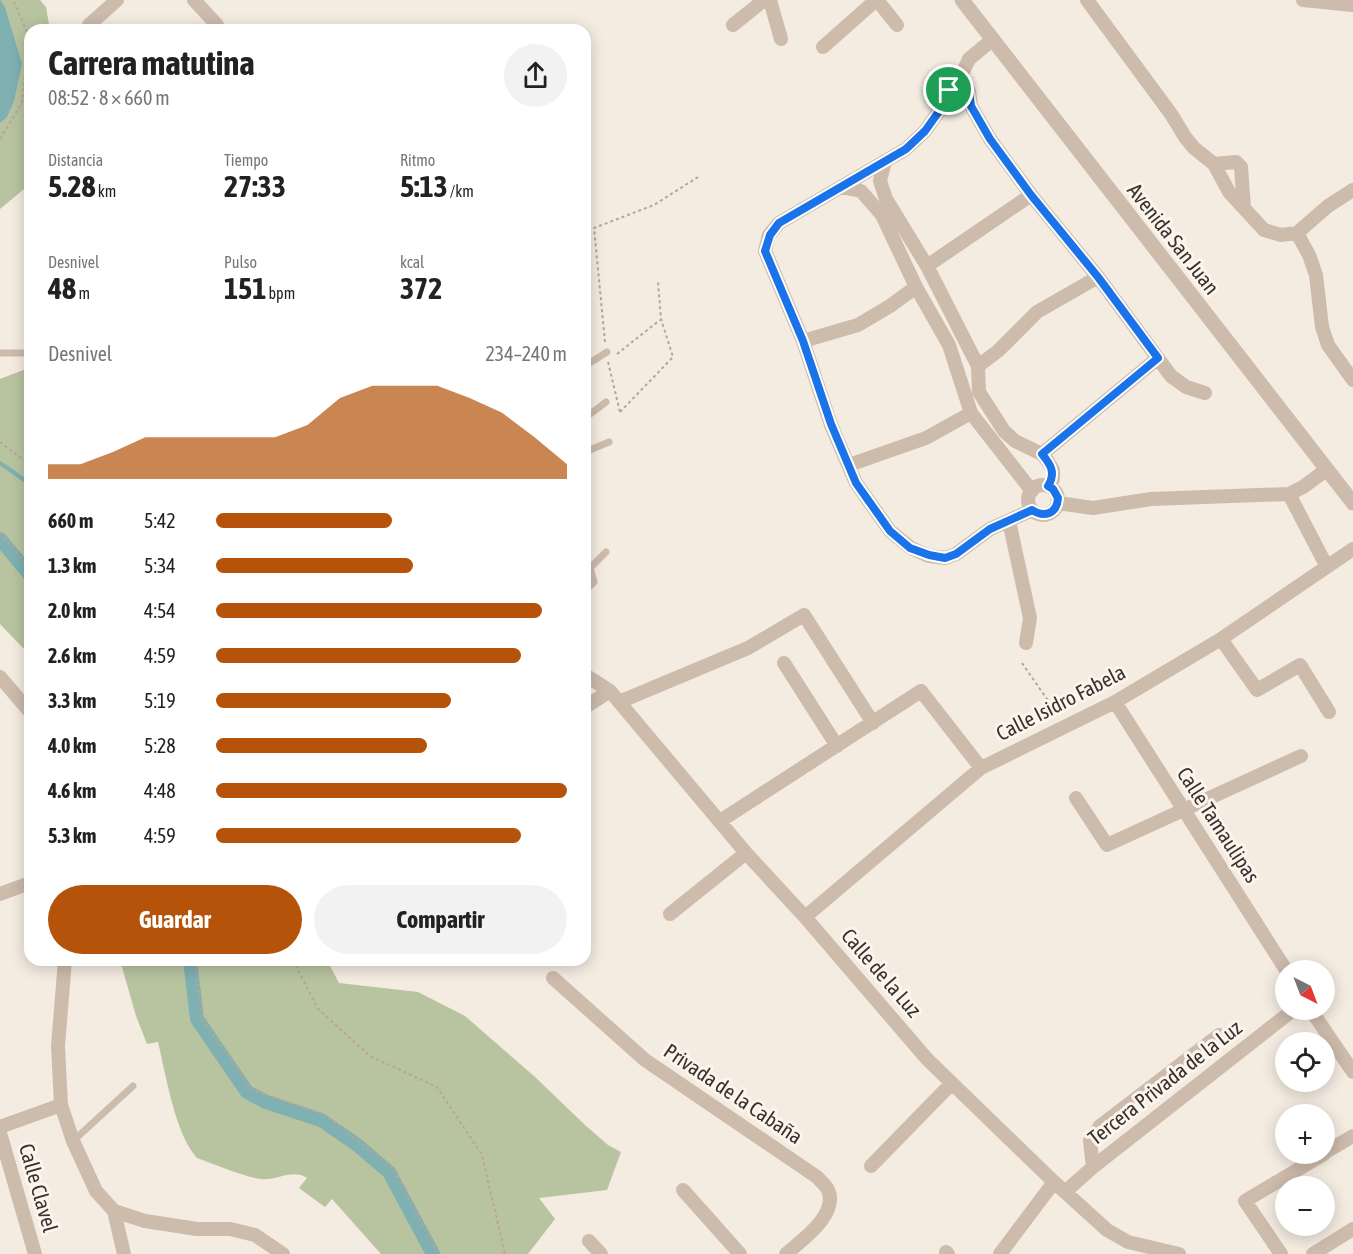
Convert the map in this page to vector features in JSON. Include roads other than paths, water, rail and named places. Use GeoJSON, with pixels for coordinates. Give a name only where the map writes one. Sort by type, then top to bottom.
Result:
{"type":"FeatureCollection","features":[{"type":"Feature","properties":{"kind":"street"},"geometry":{"type":"LineString","coordinates":[[90,24],[117,0]]}},
{"type":"Feature","properties":{"kind":"street"},"geometry":{"type":"LineString","coordinates":[[194,0],[216,24]]}},
{"type":"Feature","properties":{"kind":"street"},"geometry":{"type":"LineString","coordinates":[[733,26],[764,0]]}},
{"type":"Feature","properties":{"kind":"street"},"geometry":{"type":"LineString","coordinates":[[770,0],[781,39]]}},
{"type":"Feature","properties":{"kind":"street"},"geometry":{"type":"LineString","coordinates":[[823,47],[876,0],[897,25]]}},
{"type":"Feature","properties":{"kind":"street","name":"Avenida San Juan"},"geometry":{"type":"LineString","coordinates":[[962,0],[1353,503]]}},
{"type":"Feature","properties":{"kind":"street"},"geometry":{"type":"LineString","coordinates":[[1088,0],[1171,114],[1185,137],[1194,148],[1214,164],[1229,192],[1264,230],[1281,235],[1297,233],[1328,206],[1353,190]]}},
{"type":"Feature","properties":{"kind":"street"},"geometry":{"type":"LineString","coordinates":[[1303,0],[1353,5]]}},
{"type":"Feature","properties":{"kind":"street"},"geometry":{"type":"LineString","coordinates":[[992,40],[969,59],[959,80],[949,90],[945,103],[925,131],[906,149],[779,223],[770,235],[765,251],[803,341],[831,424],[856,483],[890,531],[910,548],[945,558],[956,554],[990,529],[1032,510]]}},
{"type":"Feature","properties":{"kind":"street"},"geometry":{"type":"LineString","coordinates":[[959,80],[969,92],[971,106],[990,139],[1031,195],[1098,277],[1171,376],[1186,387],[1205,393]]}},
{"type":"Feature","properties":{"kind":"street"},"geometry":{"type":"LineString","coordinates":[[945,103],[957,107],[971,106]]}},
{"type":"Feature","properties":{"kind":"street"},"geometry":{"type":"LineString","coordinates":[[885,161],[880,181],[886,199],[927,267],[978,366],[979,392],[1004,431],[1016,441],[1042,454],[1053,470],[1053,479],[1048,486]]}},
{"type":"Feature","properties":{"kind":"street"},"geometry":{"type":"LineString","coordinates":[[1214,164],[1236,162],[1241,166],[1244,208]]}},
{"type":"Feature","properties":{"kind":"street"},"geometry":{"type":"LineString","coordinates":[[841,187],[861,191],[882,215],[916,287],[949,345],[971,413],[1032,491]]}},
{"type":"Feature","properties":{"kind":"street"},"geometry":{"type":"LineString","coordinates":[[927,267],[1031,195]]}},
{"type":"Feature","properties":{"kind":"street"},"geometry":{"type":"LineString","coordinates":[[1297,233],[1309,255],[1316,275],[1322,327],[1328,345],[1353,380]]}},
{"type":"Feature","properties":{"kind":"street"},"geometry":{"type":"LineString","coordinates":[[978,366],[998,351],[1037,312],[1098,277]]}},
{"type":"Feature","properties":{"kind":"street"},"geometry":{"type":"LineString","coordinates":[[803,341],[858,324],[890,306],[916,287]]}},
{"type":"Feature","properties":{"kind":"street"},"geometry":{"type":"LineString","coordinates":[[1042,454],[1158,358]]}},
{"type":"Feature","properties":{"kind":"street"},"geometry":{"type":"LineString","coordinates":[[849,465],[926,438],[971,413]]}},
{"type":"Feature","properties":{"kind":"street"},"geometry":{"type":"LineString","coordinates":[[1058,503],[1093,508],[1151,499],[1289,494],[1326,470]]}},
{"type":"Feature","properties":{"kind":"street"},"geometry":{"type":"LineString","coordinates":[[1048,486],[1056,493],[1058,503],[1051,513],[1039,514],[1032,510],[1028,501],[1032,491],[1037,487],[1048,486]]}},
{"type":"Feature","properties":{"kind":"street"},"geometry":{"type":"LineString","coordinates":[[1289,494],[1327,567]]}},
{"type":"Feature","properties":{"kind":"street"},"geometry":{"type":"LineString","coordinates":[[1009,521],[1030,618],[1026,643]]}},
{"type":"Feature","properties":{"kind":"street","name":"Calle Isidro Fabela"},"geometry":{"type":"LineString","coordinates":[[805,917],[981,768],[1115,702],[1221,639],[1353,549]]}},
{"type":"Feature","properties":{"kind":"street"},"geometry":{"type":"LineString","coordinates":[[591,705],[748,648],[804,615],[873,723]]}},
{"type":"Feature","properties":{"kind":"street"},"geometry":{"type":"LineString","coordinates":[[1221,639],[1257,690],[1300,665],[1329,712]]}},
{"type":"Feature","properties":{"kind":"street"},"geometry":{"type":"LineString","coordinates":[[784,663],[837,746]]}},
{"type":"Feature","properties":{"kind":"street"},"geometry":{"type":"LineString","coordinates":[[0,677],[24,705]]}},
{"type":"Feature","properties":{"kind":"street","name":"Calle de la Luz"},"geometry":{"type":"LineString","coordinates":[[591,679],[615,696],[746,853],[805,917],[927,1059],[1107,1230],[1128,1242],[1179,1254]]}},
{"type":"Feature","properties":{"kind":"street"},"geometry":{"type":"LineString","coordinates":[[720,821],[921,691],[981,768]]}},
{"type":"Feature","properties":{"kind":"street","name":"Calle Tamaulipas"},"geometry":{"type":"LineString","coordinates":[[1115,702],[1280,960]]}},
{"type":"Feature","properties":{"kind":"street"},"geometry":{"type":"LineString","coordinates":[[1077,798],[1107,845],[1301,756]]}},
{"type":"Feature","properties":{"kind":"street"},"geometry":{"type":"LineString","coordinates":[[670,914],[746,853]]}},
{"type":"Feature","properties":{"kind":"street"},"geometry":{"type":"LineString","coordinates":[[0,894],[24,885]]}},
{"type":"Feature","properties":{"kind":"street"},"geometry":{"type":"LineString","coordinates":[[65,966],[58,1046],[61,1105],[73,1141],[96,1191],[114,1211],[124,1254]]}},
{"type":"Feature","properties":{"kind":"street","name":"Privada de la Cabaña"},"geometry":{"type":"LineString","coordinates":[[553,978],[645,1060],[817,1177],[828,1190],[829,1207],[821,1222],[786,1254]]}},
{"type":"Feature","properties":{"kind":"street","name":"Tercera Privada de la Luz"},"geometry":{"type":"LineString","coordinates":[[1065,1192],[1093,1167],[1280,1020]]}},
{"type":"Feature","properties":{"kind":"street"},"geometry":{"type":"LineString","coordinates":[[1318,1020],[1353,1072]]}},
{"type":"Feature","properties":{"kind":"street"},"geometry":{"type":"LineString","coordinates":[[1093,1167],[1090,1141],[1100,1126],[1219,1035]]}},
{"type":"Feature","properties":{"kind":"street"},"geometry":{"type":"LineString","coordinates":[[871,1166],[952,1083]]}},
{"type":"Feature","properties":{"kind":"street"},"geometry":{"type":"LineString","coordinates":[[0,1127],[61,1105]]}},
{"type":"Feature","properties":{"kind":"street","name":"Calle Clavel"},"geometry":{"type":"LineString","coordinates":[[0,1133],[35,1254]]}},
{"type":"Feature","properties":{"kind":"street"},"geometry":{"type":"LineString","coordinates":[[1335,1147],[1353,1136]]}},
{"type":"Feature","properties":{"kind":"street"},"geometry":{"type":"LineString","coordinates":[[1281,1254],[1245,1201],[1306,1164]]}},
{"type":"Feature","properties":{"kind":"street"},"geometry":{"type":"LineString","coordinates":[[1000,1254],[1054,1182]]}},
{"type":"Feature","properties":{"kind":"street"},"geometry":{"type":"LineString","coordinates":[[683,1190],[740,1254]]}},
{"type":"Feature","properties":{"kind":"street"},"geometry":{"type":"LineString","coordinates":[[114,1211],[145,1221],[197,1229],[230,1229],[255,1235],[283,1254]]}},
{"type":"Feature","properties":{"kind":"street"},"geometry":{"type":"LineString","coordinates":[[1313,1254],[1353,1228]]}},
{"type":"Feature","properties":{"kind":"street"},"geometry":{"type":"LineString","coordinates":[[589,1241],[601,1254]]}},
{"type":"Feature","properties":{"kind":"lane"},"geometry":{"type":"LineString","coordinates":[[591,362],[607,352]]}},
{"type":"Feature","properties":{"kind":"lane"},"geometry":{"type":"LineString","coordinates":[[0,353],[24,353]]}},
{"type":"Feature","properties":{"kind":"lane"},"geometry":{"type":"LineString","coordinates":[[591,413],[606,402]]}},
{"type":"Feature","properties":{"kind":"lane"},"geometry":{"type":"LineString","coordinates":[[591,450],[609,442]]}},
{"type":"Feature","properties":{"kind":"lane"},"geometry":{"type":"LineString","coordinates":[[591,567],[606,552]]}},
{"type":"Feature","properties":{"kind":"lane"},"geometry":{"type":"LineString","coordinates":[[591,572],[594,582],[591,585]]}},
{"type":"Feature","properties":{"kind":"lane"},"geometry":{"type":"LineString","coordinates":[[73,1141],[134,1086]]}},
{"type":"Feature","properties":{"kind":"water"},"geometry":{"type":"Polygon","coordinates":[[[0,0],[5,7],[22,64],[14,101],[7,117],[0,123],[0,0]]]}},
{"type":"Feature","properties":{"kind":"waterway"},"geometry":{"type":"LineString","coordinates":[[0,463],[24,480]]}},
{"type":"Feature","properties":{"kind":"waterway"},"geometry":{"type":"LineString","coordinates":[[0,539],[24,568]]}},
{"type":"Feature","properties":{"kind":"waterway"},"geometry":{"type":"LineString","coordinates":[[191,966],[197,1019],[247,1092],[266,1102],[321,1120],[356,1144],[389,1172],[433,1254]]}}]}
